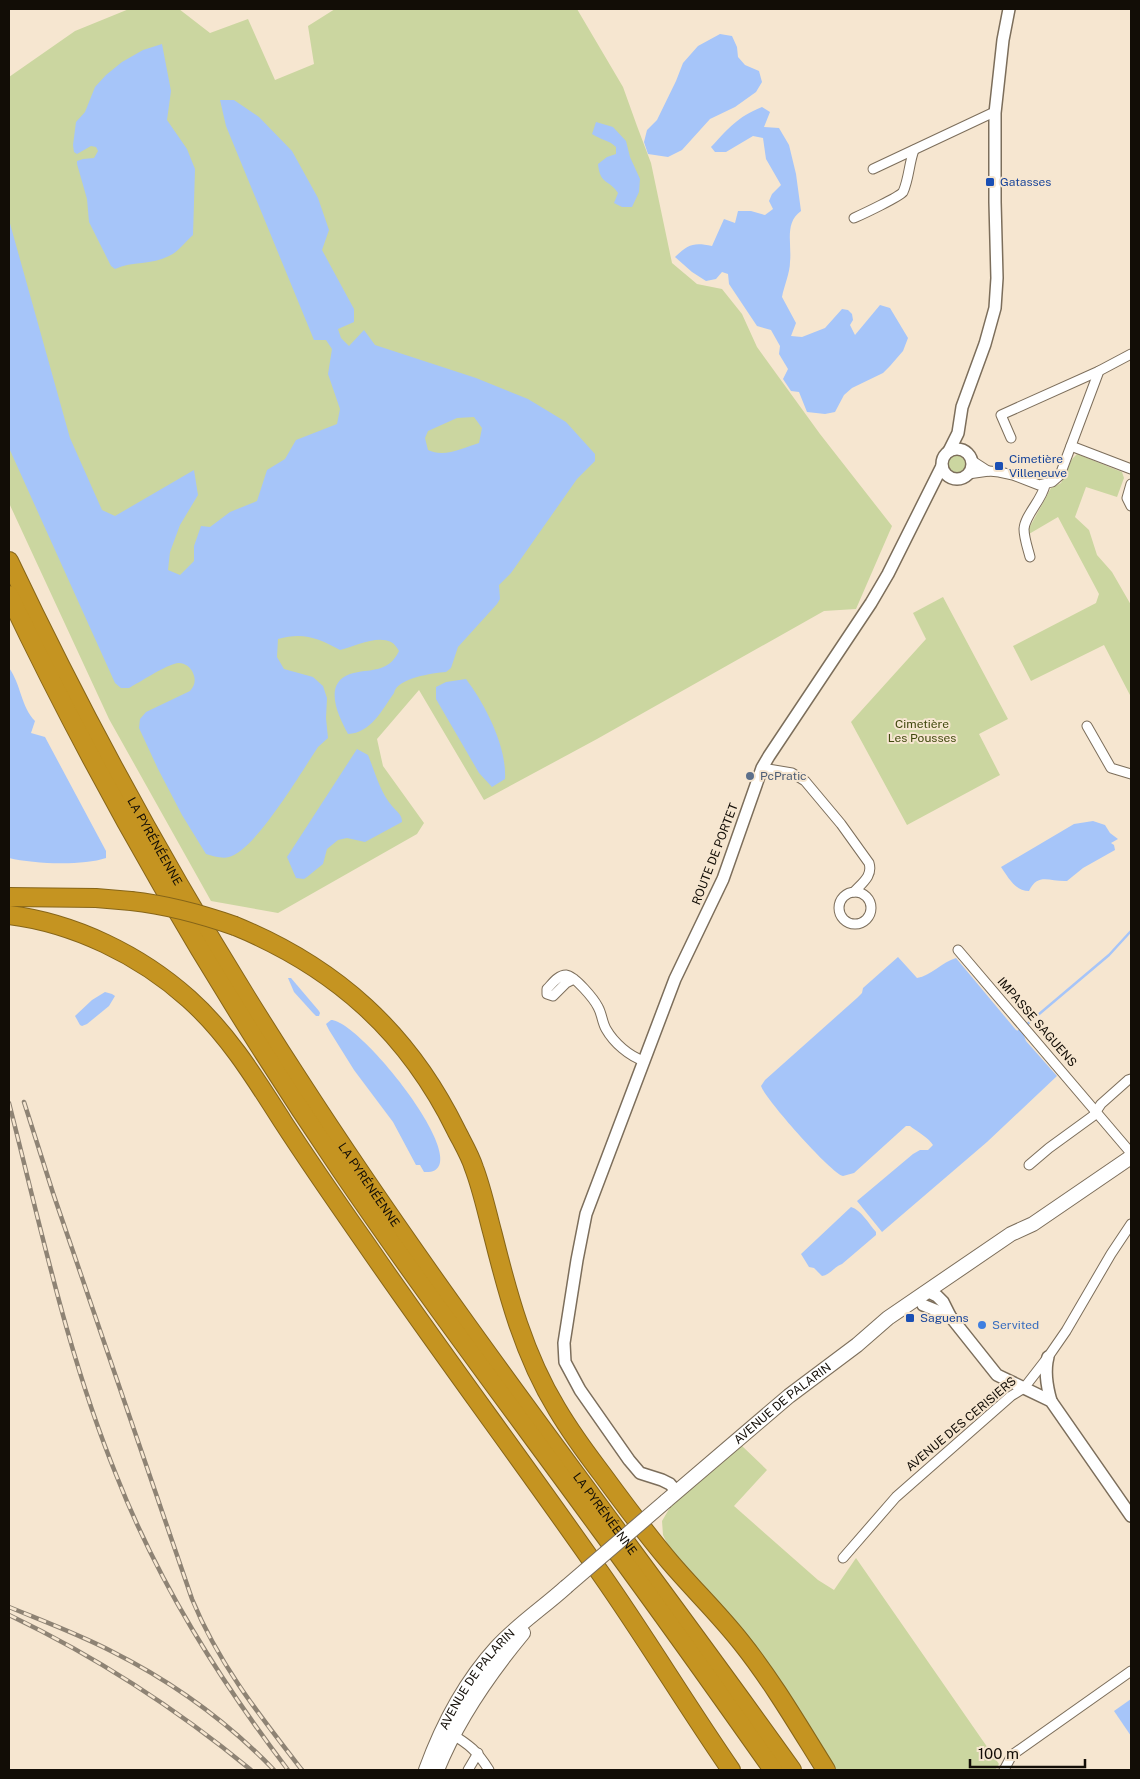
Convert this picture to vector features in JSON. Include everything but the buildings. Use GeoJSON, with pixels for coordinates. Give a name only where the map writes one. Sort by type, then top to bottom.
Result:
{"type":"FeatureCollection","features":[{"type":"Feature","properties":{"kind":"highway","name":"LA PYRÉNÉENNE"},"geometry":{"type":"LineString","coordinates":[[9,561],[76,697],[129,797],[202,924],[299,1080],[352,1160],[443,1290],[792,1770]]}},
{"type":"Feature","properties":{"kind":"highway","name":"LA PYRÉNÉENNE"},"geometry":{"type":"LineString","coordinates":[[9,594],[64,705],[117,805],[193,937],[286,1086],[340,1168],[427,1292],[773,1770]]}},
{"type":"Feature","properties":{"kind":"highway"},"geometry":{"type":"LineString","coordinates":[[9,897],[96,898],[131,901],[179,909],[206,916],[265,938],[306,962],[346,989],[378,1019],[413,1060],[443,1103],[474,1167],[515,1315],[531,1361],[545,1389],[578,1441],[634,1517],[672,1564],[742,1642],[826,1770]]}},
{"type":"Feature","properties":{"kind":"highway"},"geometry":{"type":"LineString","coordinates":[[9,915],[63,927],[93,938],[135,960],[189,999],[227,1039],[410,1308],[480,1403],[631,1617],[731,1770]]}},
{"type":"Feature","properties":{"kind":"main road","name":"AVENUE DE PALARIN"},"geometry":{"type":"LineString","coordinates":[[426,1770],[448,1732],[467,1711],[503,1658],[548,1604],[566,1587],[789,1396],[857,1345],[888,1318],[934,1297],[1131,1155]]}},
{"type":"Feature","properties":{"kind":"main road","name":"AVENUE DE PALARIN"},"geometry":{"type":"LineString","coordinates":[[437,1770],[448,1732]]}},
{"type":"Feature","properties":{"kind":"street"},"geometry":{"type":"LineString","coordinates":[[953,478],[946,474],[942,466],[943,457],[949,451],[958,433],[962,407],[990,326],[997,291],[995,113],[1003,40],[1009,9]]}},
{"type":"Feature","properties":{"kind":"street"},"geometry":{"type":"LineString","coordinates":[[873,169],[995,113]]}},
{"type":"Feature","properties":{"kind":"street"},"geometry":{"type":"LineString","coordinates":[[854,218],[901,194],[905,186],[910,158],[914,150]]}},
{"type":"Feature","properties":{"kind":"street"},"geometry":{"type":"LineString","coordinates":[[1011,438],[1001,415],[1099,371],[1131,354]]}},
{"type":"Feature","properties":{"kind":"street"},"geometry":{"type":"LineString","coordinates":[[935,483],[988,471],[1013,475],[1039,485],[1052,482],[1060,475],[1099,371]]}},
{"type":"Feature","properties":{"kind":"street"},"geometry":{"type":"LineString","coordinates":[[958,433],[968,455],[970,470],[968,474]]}},
{"type":"Feature","properties":{"kind":"street"},"geometry":{"type":"LineString","coordinates":[[1071,446],[1131,469]]}},
{"type":"Feature","properties":{"kind":"street"},"geometry":{"type":"LineString","coordinates":[[949,451],[954,449],[968,455],[988,471]]}},
{"type":"Feature","properties":{"kind":"street","name":"ROUTE DE PORTET"},"geometry":{"type":"LineString","coordinates":[[677,1492],[670,1484],[640,1473],[580,1390],[565,1362],[564,1343],[586,1214],[676,979],[724,879],[762,768],[871,604],[929,491],[935,483],[942,466]]}},
{"type":"Feature","properties":{"kind":"street"},"geometry":{"type":"LineString","coordinates":[[1131,484],[1127,498],[1131,506]]}},
{"type":"Feature","properties":{"kind":"street"},"geometry":{"type":"LineString","coordinates":[[1030,557],[1024,531],[1025,524],[1045,485]]}},
{"type":"Feature","properties":{"kind":"street"},"geometry":{"type":"LineString","coordinates":[[1087,726],[1111,768],[1131,774]]}},
{"type":"Feature","properties":{"kind":"street"},"geometry":{"type":"LineString","coordinates":[[762,768],[798,776],[805,781],[841,824],[869,863],[871,869],[870,875],[854,892]]}},
{"type":"Feature","properties":{"kind":"street","name":"IMPASSE SAGUENS"},"geometry":{"type":"LineString","coordinates":[[958,950],[1097,1111],[1131,1155]]}},
{"type":"Feature","properties":{"kind":"street"},"geometry":{"type":"LineString","coordinates":[[574,978],[596,1003],[610,1034],[628,1054],[644,1061]]}},
{"type":"Feature","properties":{"kind":"street"},"geometry":{"type":"LineString","coordinates":[[1029,1165],[1049,1148],[1094,1116],[1101,1104],[1131,1079]]}},
{"type":"Feature","properties":{"kind":"street","name":"AVENUE DES CERISIERS"},"geometry":{"type":"LineString","coordinates":[[843,1558],[896,1497],[1011,1396],[1024,1388],[1066,1331],[1111,1254],[1131,1224]]}},
{"type":"Feature","properties":{"kind":"street"},"geometry":{"type":"LineString","coordinates":[[934,1297],[998,1375],[1050,1401]]}},
{"type":"Feature","properties":{"kind":"street"},"geometry":{"type":"LineString","coordinates":[[1048,1357],[1046,1380],[1050,1401],[1131,1516]]}},
{"type":"Feature","properties":{"kind":"street"},"geometry":{"type":"LineString","coordinates":[[1004,1770],[1012,1755],[1131,1672]]}},
{"type":"Feature","properties":{"kind":"street"},"geometry":{"type":"LineString","coordinates":[[448,1732],[468,1744],[478,1753],[489,1770]]}},
{"type":"Feature","properties":{"kind":"street"},"geometry":{"type":"LineString","coordinates":[[468,1770],[478,1753]]}},
{"type":"Feature","properties":{"kind":"green space"},"geometry":{"type":"Polygon","coordinates":[[[129,9],[179,9],[210,33],[248,19],[275,80],[314,64],[308,26],[335,9],[577,9],[623,87],[651,163],[672,263],[697,284],[722,289],[742,314],[757,347],[820,434],[892,526],[856,609],[824,611],[597,739],[484,800],[419,690],[377,739],[383,766],[424,823],[417,834],[278,913],[211,901],[109,719],[9,503],[9,77],[75,31],[129,9]]]}},
{"type":"Feature","properties":{"kind":"green space"},"geometry":{"type":"Polygon","coordinates":[[[956,452],[964,455],[967,463],[964,471],[956,474],[948,471],[945,463],[948,455],[956,452]]]}},
{"type":"Feature","properties":{"kind":"green space"},"geometry":{"type":"Polygon","coordinates":[[[1077,454],[1122,472],[1124,478],[1117,497],[1086,487],[1075,517],[1089,530],[1097,555],[1112,572],[1131,605],[1131,697],[1104,645],[1031,681],[1013,646],[1096,603],[1099,594],[1058,517],[1029,534],[1027,532],[1051,488],[1061,483],[1072,459],[1077,454]]]}},
{"type":"Feature","properties":{"kind":"green space","name":"Cimetière Les Pousses"},"geometry":{"type":"Polygon","coordinates":[[[943,597],[1008,719],[979,734],[1000,775],[907,825],[851,722],[926,639],[913,613],[943,597]]]}},
{"type":"Feature","properties":{"kind":"green space"},"geometry":{"type":"Polygon","coordinates":[[[741,1445],[767,1470],[734,1506],[818,1580],[834,1590],[856,1558],[999,1764],[995,1770],[835,1770],[778,1678],[713,1595],[669,1547],[663,1535],[662,1521],[672,1504],[741,1445]]]}},
{"type":"Feature","properties":{"kind":"water"},"geometry":{"type":"Polygon","coordinates":[[[720,34],[732,36],[737,47],[738,57],[745,65],[759,71],[762,82],[756,92],[735,107],[710,119],[682,150],[668,157],[648,154],[644,142],[647,130],[657,120],[683,63],[698,46],[720,34]]]}},
{"type":"Feature","properties":{"kind":"water"},"geometry":{"type":"Polygon","coordinates":[[[162,44],[171,91],[167,120],[187,149],[195,169],[193,235],[169,256],[156,261],[115,269],[111,266],[89,222],[87,199],[77,164],[77,161],[94,158],[98,151],[96,147],[91,146],[77,154],[74,152],[76,122],[85,112],[95,87],[106,75],[122,62],[143,50],[162,44]]]}},
{"type":"Feature","properties":{"kind":"water"},"geometry":{"type":"Polygon","coordinates":[[[220,100],[234,100],[259,117],[292,151],[318,198],[329,230],[322,250],[354,309],[354,322],[338,329],[341,338],[349,346],[364,330],[375,345],[476,378],[528,399],[566,422],[595,454],[595,461],[577,479],[511,573],[499,585],[500,599],[458,647],[451,668],[446,672],[416,677],[402,684],[397,688],[375,720],[363,730],[348,734],[337,710],[335,693],[337,685],[350,674],[378,669],[390,663],[399,651],[395,645],[385,640],[373,640],[340,650],[310,637],[295,636],[278,639],[277,657],[284,669],[313,677],[323,686],[327,698],[328,738],[318,747],[277,809],[251,841],[239,852],[223,858],[206,854],[182,815],[139,728],[140,719],[146,712],[190,691],[195,682],[193,673],[190,668],[177,663],[164,668],[129,688],[121,688],[115,683],[9,448],[9,220],[70,438],[102,510],[115,516],[194,470],[198,495],[180,525],[170,552],[168,570],[180,575],[194,561],[194,546],[201,526],[210,527],[230,512],[257,501],[267,470],[285,459],[296,440],[337,424],[340,409],[328,374],[332,349],[326,340],[314,340],[226,126],[220,100]],[[474,417],[457,418],[428,431],[425,438],[428,450],[447,453],[479,443],[482,428],[474,417]]]}},
{"type":"Feature","properties":{"kind":"water"},"geometry":{"type":"Polygon","coordinates":[[[762,107],[770,112],[764,127],[779,128],[789,145],[796,174],[801,211],[792,222],[790,266],[782,297],[796,323],[791,336],[802,337],[825,328],[842,309],[848,310],[852,314],[853,320],[850,325],[855,335],[880,305],[890,308],[908,338],[903,351],[890,366],[883,373],[852,388],[844,395],[835,412],[825,414],[807,412],[799,392],[791,391],[783,379],[788,369],[779,354],[780,346],[771,330],[757,326],[729,284],[728,274],[722,272],[716,279],[706,281],[675,257],[692,245],[712,246],[724,219],[735,223],[738,211],[751,211],[765,215],[773,209],[769,201],[772,194],[781,185],[766,159],[763,138],[753,136],[726,152],[715,152],[711,147],[739,119],[762,107]]]}},
{"type":"Feature","properties":{"kind":"water"},"geometry":{"type":"Polygon","coordinates":[[[596,122],[613,127],[626,141],[630,157],[640,179],[639,192],[632,207],[622,207],[614,203],[618,193],[603,179],[599,171],[598,164],[607,157],[616,154],[616,147],[592,134],[596,122]]]}},
{"type":"Feature","properties":{"kind":"water"},"geometry":{"type":"Polygon","coordinates":[[[9,668],[27,709],[35,721],[31,733],[45,737],[106,851],[106,858],[96,861],[58,863],[31,862],[9,858],[9,668]]]}},
{"type":"Feature","properties":{"kind":"water"},"geometry":{"type":"Polygon","coordinates":[[[466,679],[487,713],[499,740],[505,767],[505,779],[492,787],[479,773],[436,699],[436,687],[446,682],[466,679]]]}},
{"type":"Feature","properties":{"kind":"water"},"geometry":{"type":"Polygon","coordinates":[[[357,749],[368,755],[384,795],[400,815],[402,822],[365,842],[347,838],[338,840],[327,849],[323,864],[304,879],[296,878],[287,857],[357,749]]]}},
{"type":"Feature","properties":{"kind":"water"},"geometry":{"type":"Polygon","coordinates":[[[1093,821],[1105,825],[1110,833],[1118,839],[1111,843],[1114,845],[1115,850],[1083,868],[1067,881],[1040,880],[1029,891],[1024,890],[1012,883],[1001,867],[1074,824],[1093,821]]]}},
{"type":"Feature","properties":{"kind":"water"},"geometry":{"type":"Polygon","coordinates":[[[898,957],[917,978],[927,975],[956,958],[1016,1030],[1023,1033],[1026,1041],[1057,1076],[987,1142],[882,1232],[857,1201],[913,1154],[920,1150],[928,1150],[933,1145],[931,1142],[910,1126],[906,1126],[854,1173],[843,1176],[825,1162],[799,1135],[765,1094],[761,1086],[765,1080],[857,998],[862,993],[863,988],[898,957]]]}},
{"type":"Feature","properties":{"kind":"water"},"geometry":{"type":"Polygon","coordinates":[[[288,978],[291,978],[319,1011],[319,1016],[316,1016],[294,992],[288,978]]]}},
{"type":"Feature","properties":{"kind":"water"},"geometry":{"type":"Polygon","coordinates":[[[105,992],[115,996],[109,1006],[87,1024],[80,1025],[75,1016],[92,1000],[105,992]]]}},
{"type":"Feature","properties":{"kind":"water"},"geometry":{"type":"Polygon","coordinates":[[[331,1020],[346,1027],[367,1044],[390,1069],[412,1098],[429,1126],[439,1150],[439,1167],[424,1172],[420,1165],[416,1165],[393,1122],[354,1070],[329,1030],[326,1024],[331,1020]]]}},
{"type":"Feature","properties":{"kind":"water"},"geometry":{"type":"Polygon","coordinates":[[[851,1207],[865,1218],[876,1232],[876,1235],[842,1264],[822,1276],[814,1268],[809,1267],[801,1254],[851,1207]]]}},
{"type":"Feature","properties":{"kind":"water"},"geometry":{"type":"Polygon","coordinates":[[[1131,1699],[1131,1736],[1114,1711],[1131,1699]]]}},
{"type":"Feature","properties":{"kind":"waterway"},"geometry":{"type":"LineString","coordinates":[[1019,1031],[1109,955],[1131,931]]}},
{"type":"Feature","properties":{"kind":"railway"},"geometry":{"type":"LineString","coordinates":[[24,1102],[53,1193],[192,1599],[202,1623],[227,1667],[302,1770]]}},
{"type":"Feature","properties":{"kind":"railway"},"geometry":{"type":"LineString","coordinates":[[9,1103],[44,1245],[70,1339],[84,1386],[117,1477],[152,1555],[192,1630],[238,1701],[288,1770]]}},
{"type":"Feature","properties":{"kind":"railway"},"geometry":{"type":"LineString","coordinates":[[9,1607],[99,1645],[155,1675],[218,1719],[274,1770]]}},
{"type":"Feature","properties":{"kind":"railway"},"geometry":{"type":"LineString","coordinates":[[9,1615],[73,1648],[134,1685],[194,1726],[251,1770]]}},
{"type":"Feature","properties":{"kind":"place","name":"Gatasses"},"geometry":{"type":"Point","coordinates":[990,182]}},
{"type":"Feature","properties":{"kind":"place","name":"Cimetière Villeneuve"},"geometry":{"type":"Point","coordinates":[999,466]}},
{"type":"Feature","properties":{"kind":"place","name":"PcPratic"},"geometry":{"type":"Point","coordinates":[750,776]}},
{"type":"Feature","properties":{"kind":"place","name":"Saguens"},"geometry":{"type":"Point","coordinates":[910,1318]}},
{"type":"Feature","properties":{"kind":"place","name":"Servited"},"geometry":{"type":"Point","coordinates":[982,1325]}}]}
